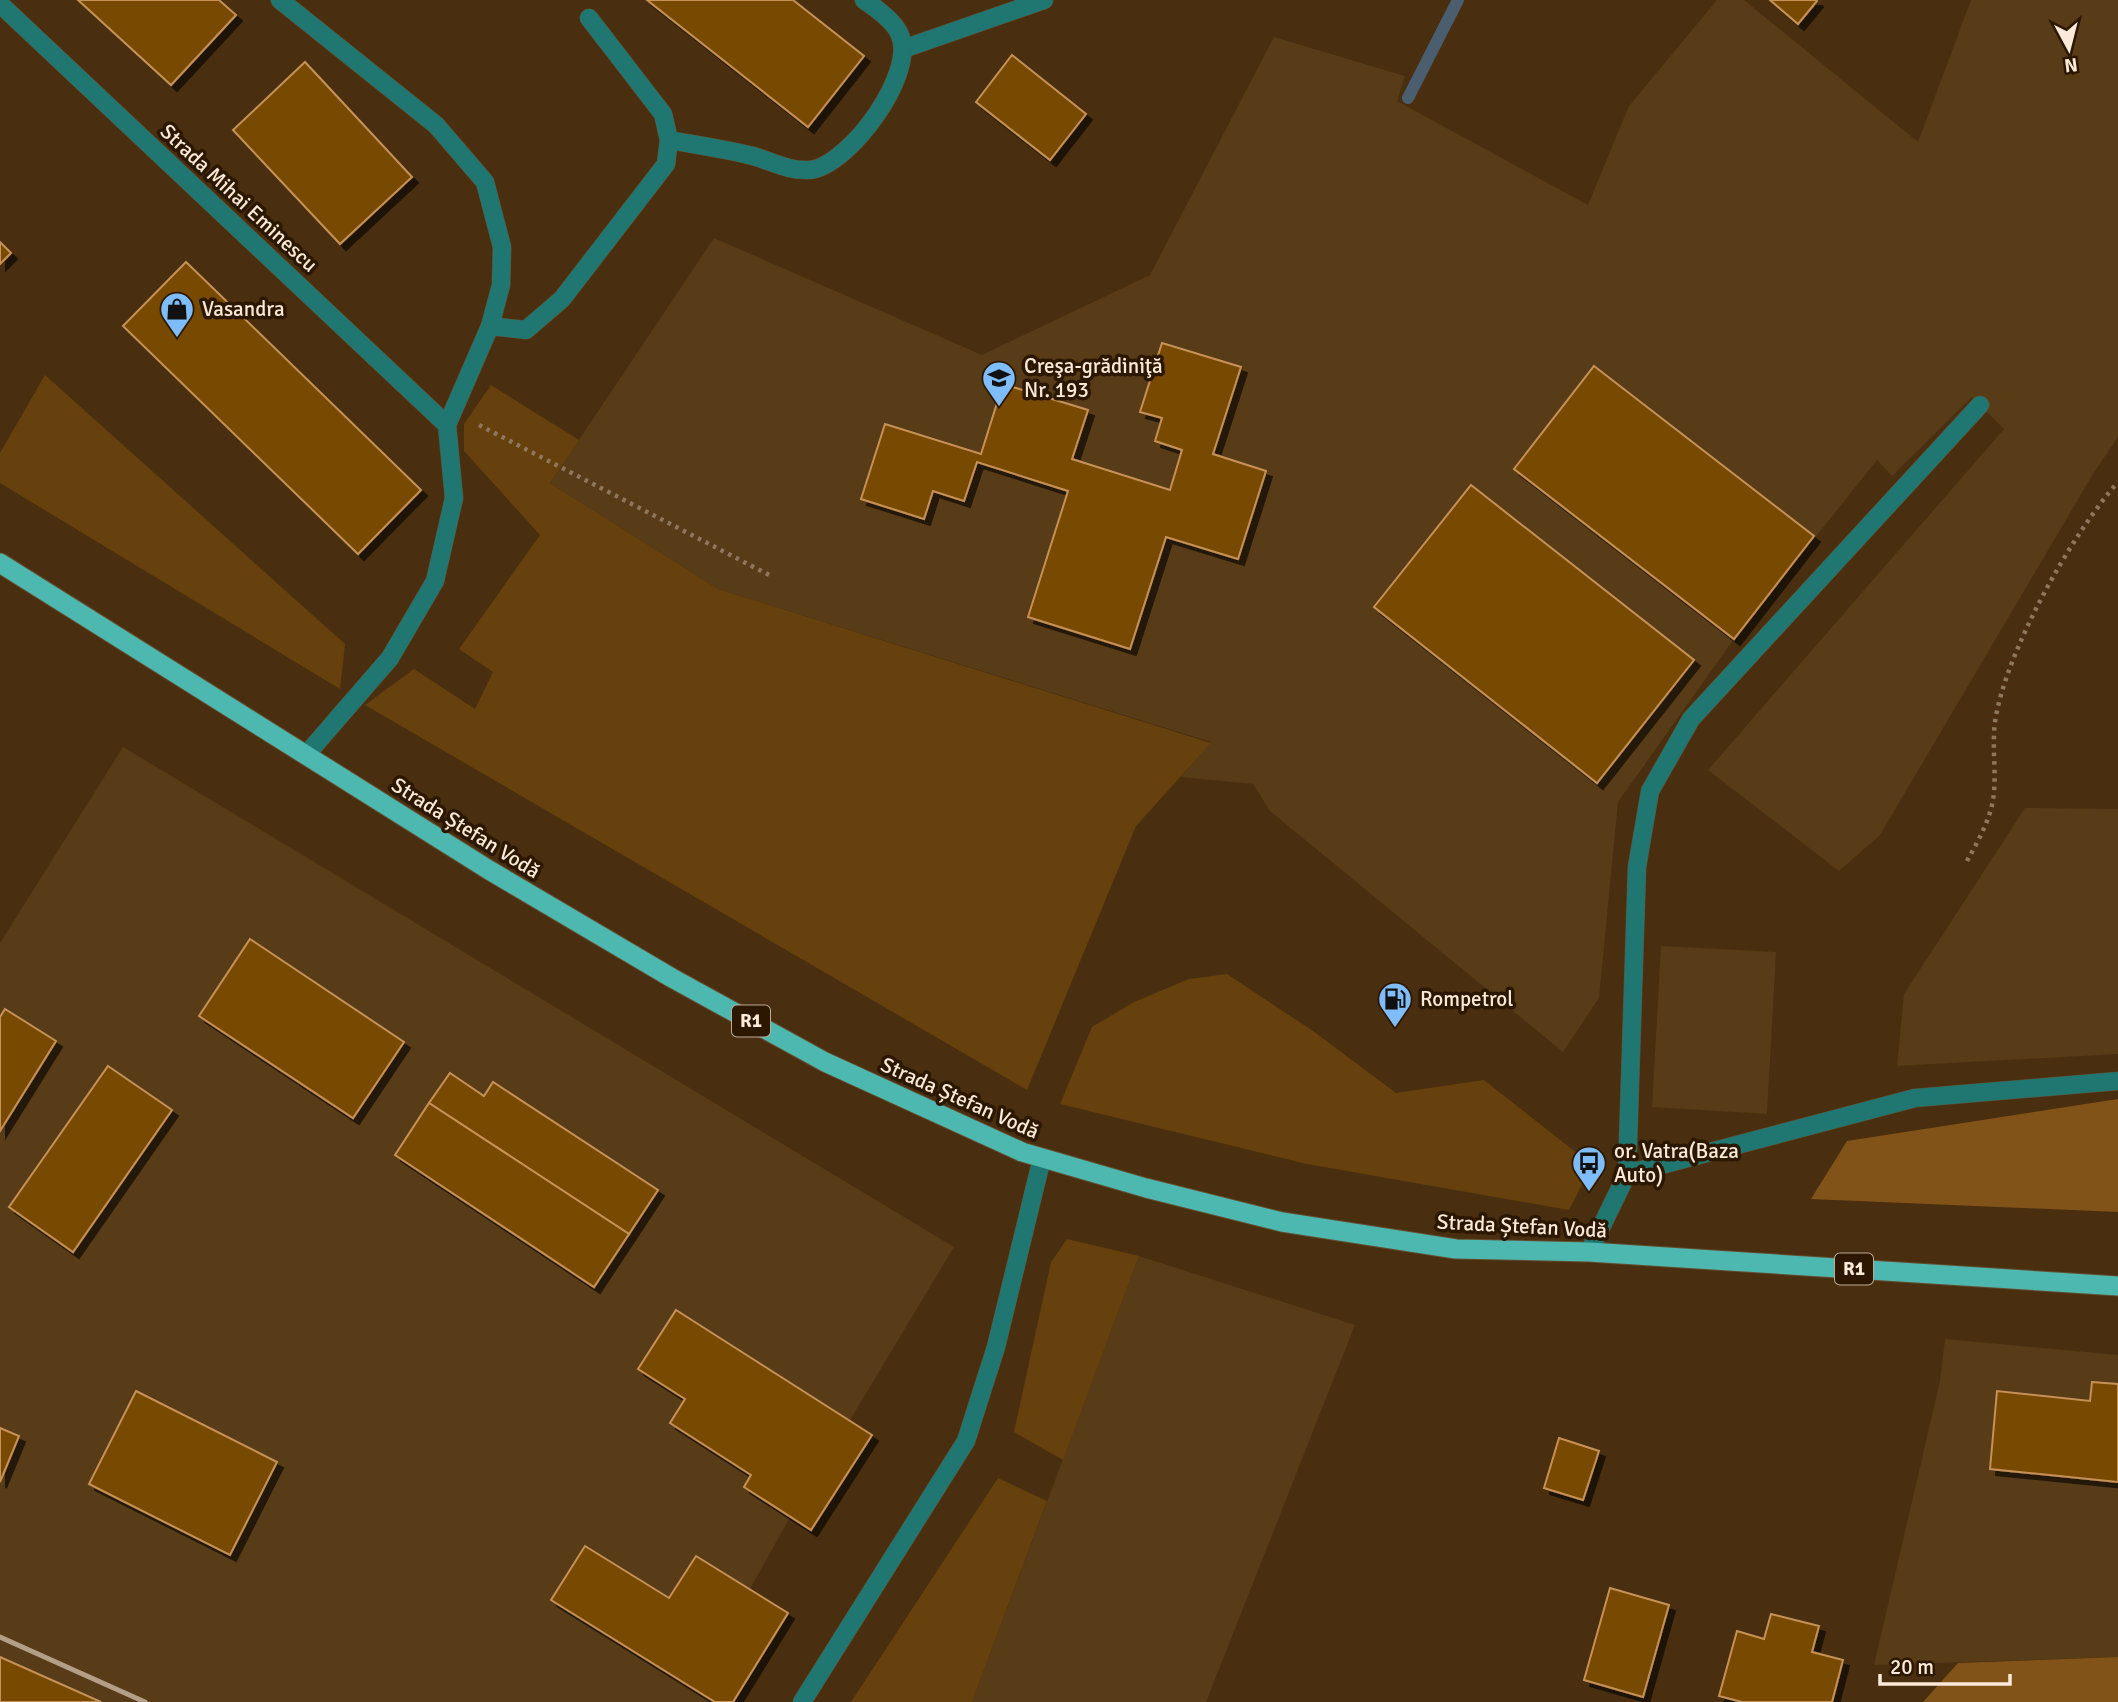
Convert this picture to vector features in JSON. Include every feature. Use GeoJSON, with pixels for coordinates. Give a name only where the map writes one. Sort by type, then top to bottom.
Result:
{"type":"FeatureCollection","features":[{"type":"Feature","properties":{"kind":"highway","name":"Strada Ștefan Vodă"},"geometry":{"type":"LineString","coordinates":[[0,563],[501,877],[813,1056],[964,1128],[1042,1158],[1146,1188],[1282,1222],[1456,1249],[1589,1252],[2118,1286]]}},
{"type":"Feature","properties":{"kind":"street"},"geometry":{"type":"LineString","coordinates":[[280,0],[436,125],[485,182],[502,247],[501,285],[490,326],[450,419],[454,498],[435,581],[390,658],[306,755]]}},
{"type":"Feature","properties":{"kind":"street"},"geometry":{"type":"LineString","coordinates":[[668,139],[756,157],[785,169],[812,170],[833,162],[857,139],[896,82],[903,49],[899,33],[864,0]]}},
{"type":"Feature","properties":{"kind":"street"},"geometry":{"type":"LineString","coordinates":[[903,49],[1044,0]]}},
{"type":"Feature","properties":{"kind":"street","name":"Strada Mihai Eminescu"},"geometry":{"type":"LineString","coordinates":[[0,4],[450,419]]}},
{"type":"Feature","properties":{"kind":"street"},"geometry":{"type":"LineString","coordinates":[[490,326],[526,330],[562,299],[666,164],[668,139],[663,114],[589,18]]}},
{"type":"Feature","properties":{"kind":"street"},"geometry":{"type":"LineString","coordinates":[[1589,1252],[1627,1174],[1637,867],[1650,791],[1691,719],[1980,405]]}},
{"type":"Feature","properties":{"kind":"street"},"geometry":{"type":"LineString","coordinates":[[1627,1174],[1916,1098],[2118,1081]]}},
{"type":"Feature","properties":{"kind":"street"},"geometry":{"type":"LineString","coordinates":[[802,1702],[967,1441],[996,1347],[1042,1158]]}},
{"type":"Feature","properties":{"kind":"path"},"geometry":{"type":"LineString","coordinates":[[450,419],[773,577]]}},
{"type":"Feature","properties":{"kind":"path"},"geometry":{"type":"LineString","coordinates":[[1967,861],[1986,825],[1994,793],[1995,723],[2008,670],[2064,558],[2118,482]]}},
{"type":"Feature","properties":{"kind":"shaded area"},"geometry":{"type":"Polygon","coordinates":[[[1717,0],[1744,0],[1918,142],[1971,0],[2118,0],[2118,437],[2093,474],[1880,835],[1839,871],[1708,770],[2004,429],[1972,397],[1892,476],[1877,460],[1734,639],[1618,802],[1599,998],[1563,1052],[1270,811],[1253,784],[1181,777],[1211,742],[718,589],[550,483],[714,238],[982,355],[1150,275],[1274,37],[1405,76],[1397,101],[1588,205],[1629,106],[1717,0]]]}},
{"type":"Feature","properties":{"kind":"shaded area"},"geometry":{"type":"Polygon","coordinates":[[[45,375],[345,644],[340,689],[0,483],[0,453],[45,375]]]}},
{"type":"Feature","properties":{"kind":"shaded area"},"geometry":{"type":"Polygon","coordinates":[[[491,385],[579,440],[550,483],[718,589],[1211,743],[1136,826],[1027,1090],[365,705],[414,669],[475,709],[493,672],[459,649],[540,535],[464,451],[464,424],[491,385]]]}},
{"type":"Feature","properties":{"kind":"shaded area"},"geometry":{"type":"Polygon","coordinates":[[[123,747],[954,1247],[850,1420],[872,1435],[811,1530],[790,1517],[750,1589],[733,1702],[0,1702],[0,943],[123,747]]]}},
{"type":"Feature","properties":{"kind":"shaded area"},"geometry":{"type":"Polygon","coordinates":[[[2025,808],[2118,809],[2118,1054],[1897,1066],[1904,994],[2025,808]]]}},
{"type":"Feature","properties":{"kind":"shaded area"},"geometry":{"type":"Polygon","coordinates":[[[1661,946],[1776,952],[1767,1114],[1652,1107],[1661,946]]]}},
{"type":"Feature","properties":{"kind":"shaded area"},"geometry":{"type":"Polygon","coordinates":[[[1227,974],[1313,1031],[1396,1093],[1484,1080],[1592,1165],[1569,1210],[1307,1164],[1060,1104],[1092,1027],[1134,1002],[1189,979],[1227,974]]]}},
{"type":"Feature","properties":{"kind":"shaded area"},"geometry":{"type":"Polygon","coordinates":[[[2118,1099],[2118,1212],[1811,1199],[1847,1141],[2118,1099]]]}},
{"type":"Feature","properties":{"kind":"shaded area"},"geometry":{"type":"Polygon","coordinates":[[[1067,1239],[1139,1256],[1063,1460],[1014,1432],[1051,1262],[1067,1239]]]}},
{"type":"Feature","properties":{"kind":"shaded area"},"geometry":{"type":"Polygon","coordinates":[[[1139,1256],[1355,1325],[1206,1702],[972,1702],[1139,1256]]]}},
{"type":"Feature","properties":{"kind":"shaded area"},"geometry":{"type":"Polygon","coordinates":[[[1945,1339],[2118,1355],[2118,1657],[1874,1665],[1940,1381],[1945,1339]]]}},
{"type":"Feature","properties":{"kind":"shaded area"},"geometry":{"type":"Polygon","coordinates":[[[998,1478],[1047,1501],[972,1702],[851,1702],[998,1478]]]}},
{"type":"Feature","properties":{"kind":"shaded area"},"geometry":{"type":"Polygon","coordinates":[[[2118,1657],[2118,1702],[1923,1702],[1958,1663],[2118,1657]]]}},
{"type":"Feature","properties":{"kind":"building"},"geometry":{"type":"Polygon","coordinates":[[[78,0],[219,0],[236,15],[171,85],[78,0]]]}},
{"type":"Feature","properties":{"kind":"building"},"geometry":{"type":"Polygon","coordinates":[[[647,0],[793,0],[864,56],[808,127],[647,0]]]}},
{"type":"Feature","properties":{"kind":"building"},"geometry":{"type":"Polygon","coordinates":[[[1770,0],[1816,0],[1817,1],[1798,24],[1770,0]]]}},
{"type":"Feature","properties":{"kind":"building"},"geometry":{"type":"Polygon","coordinates":[[[1012,55],[1086,114],[1050,160],[976,102],[1012,55]]]}},
{"type":"Feature","properties":{"kind":"building"},"geometry":{"type":"Polygon","coordinates":[[[305,62],[412,177],[340,244],[233,130],[305,62]]]}},
{"type":"Feature","properties":{"kind":"building"},"geometry":{"type":"Polygon","coordinates":[[[0,242],[11,253],[0,264],[0,242]]]}},
{"type":"Feature","properties":{"kind":"building"},"geometry":{"type":"Polygon","coordinates":[[[186,262],[421,490],[358,554],[123,326],[186,262]]]}},
{"type":"Feature","properties":{"kind":"building"},"geometry":{"type":"Polygon","coordinates":[[[1162,343],[1241,367],[1213,454],[1266,471],[1238,559],[1166,537],[1130,649],[1028,617],[1068,491],[977,462],[964,501],[933,491],[924,519],[861,499],[885,424],[981,454],[1003,384],[1088,410],[1072,459],[1170,490],[1182,450],[1155,441],[1162,418],[1140,412],[1162,343]]]}},
{"type":"Feature","properties":{"kind":"building"},"geometry":{"type":"Polygon","coordinates":[[[1594,366],[1814,536],[1734,639],[1514,469],[1594,366]]]}},
{"type":"Feature","properties":{"kind":"building"},"geometry":{"type":"Polygon","coordinates":[[[1471,485],[1694,660],[1597,783],[1374,607],[1471,485]]]}},
{"type":"Feature","properties":{"kind":"building"},"geometry":{"type":"Polygon","coordinates":[[[250,939],[404,1042],[353,1118],[199,1016],[250,939]]]}},
{"type":"Feature","properties":{"kind":"building"},"geometry":{"type":"Polygon","coordinates":[[[5,1009],[56,1041],[0,1131],[0,1017],[5,1009]]]}},
{"type":"Feature","properties":{"kind":"building"},"geometry":{"type":"Polygon","coordinates":[[[108,1066],[172,1110],[73,1252],[9,1207],[108,1066]]]}},
{"type":"Feature","properties":{"kind":"building"},"geometry":{"type":"Polygon","coordinates":[[[450,1073],[484,1096],[493,1082],[658,1190],[629,1234],[429,1103],[450,1073]]]}},
{"type":"Feature","properties":{"kind":"building"},"geometry":{"type":"Polygon","coordinates":[[[429,1103],[629,1234],[594,1287],[395,1155],[429,1103]]]}},
{"type":"Feature","properties":{"kind":"building"},"geometry":{"type":"Polygon","coordinates":[[[676,1310],[872,1435],[811,1530],[744,1487],[751,1475],[670,1423],[685,1399],[638,1369],[676,1310]]]}},
{"type":"Feature","properties":{"kind":"building"},"geometry":{"type":"Polygon","coordinates":[[[2092,1382],[2118,1384],[2118,1482],[1990,1469],[1997,1391],[2090,1401],[2092,1382]]]}},
{"type":"Feature","properties":{"kind":"building"},"geometry":{"type":"Polygon","coordinates":[[[136,1391],[277,1462],[230,1555],[89,1484],[136,1391]]]}},
{"type":"Feature","properties":{"kind":"building"},"geometry":{"type":"Polygon","coordinates":[[[0,1428],[19,1436],[0,1482],[0,1428]]]}},
{"type":"Feature","properties":{"kind":"building"},"geometry":{"type":"Polygon","coordinates":[[[1559,1438],[1599,1451],[1583,1500],[1544,1488],[1559,1438]]]}},
{"type":"Feature","properties":{"kind":"building"},"geometry":{"type":"Polygon","coordinates":[[[585,1546],[669,1598],[696,1556],[788,1613],[733,1702],[715,1702],[551,1600],[585,1546]]]}},
{"type":"Feature","properties":{"kind":"building"},"geometry":{"type":"Polygon","coordinates":[[[1610,1588],[1669,1605],[1643,1697],[1584,1680],[1610,1588]]]}},
{"type":"Feature","properties":{"kind":"building"},"geometry":{"type":"Polygon","coordinates":[[[1771,1614],[1819,1626],[1812,1652],[1843,1660],[1832,1702],[1742,1702],[1719,1696],[1737,1631],[1764,1639],[1771,1614]]]}},
{"type":"Feature","properties":{"kind":"building"},"geometry":{"type":"Polygon","coordinates":[[[0,1657],[101,1702],[0,1702],[0,1657]]]}},
{"type":"Feature","properties":{"kind":"waterway"},"geometry":{"type":"LineString","coordinates":[[1408,98],[1458,0]]}},
{"type":"Feature","properties":{"kind":"railway"},"geometry":{"type":"LineString","coordinates":[[0,1637],[145,1702]]}},
{"type":"Feature","properties":{"kind":"place","name":"Vasandra"},"geometry":{"type":"Point","coordinates":[177,339]}},
{"type":"Feature","properties":{"kind":"place","name":"Creşa-grădiniţă Nr. 193"},"geometry":{"type":"Point","coordinates":[999,408]}},
{"type":"Feature","properties":{"kind":"place","name":"Rompetrol"},"geometry":{"type":"Point","coordinates":[1395,1029]}},
{"type":"Feature","properties":{"kind":"place","name":"or. Vatra(Baza Auto)"},"geometry":{"type":"Point","coordinates":[1589,1193]}}]}
